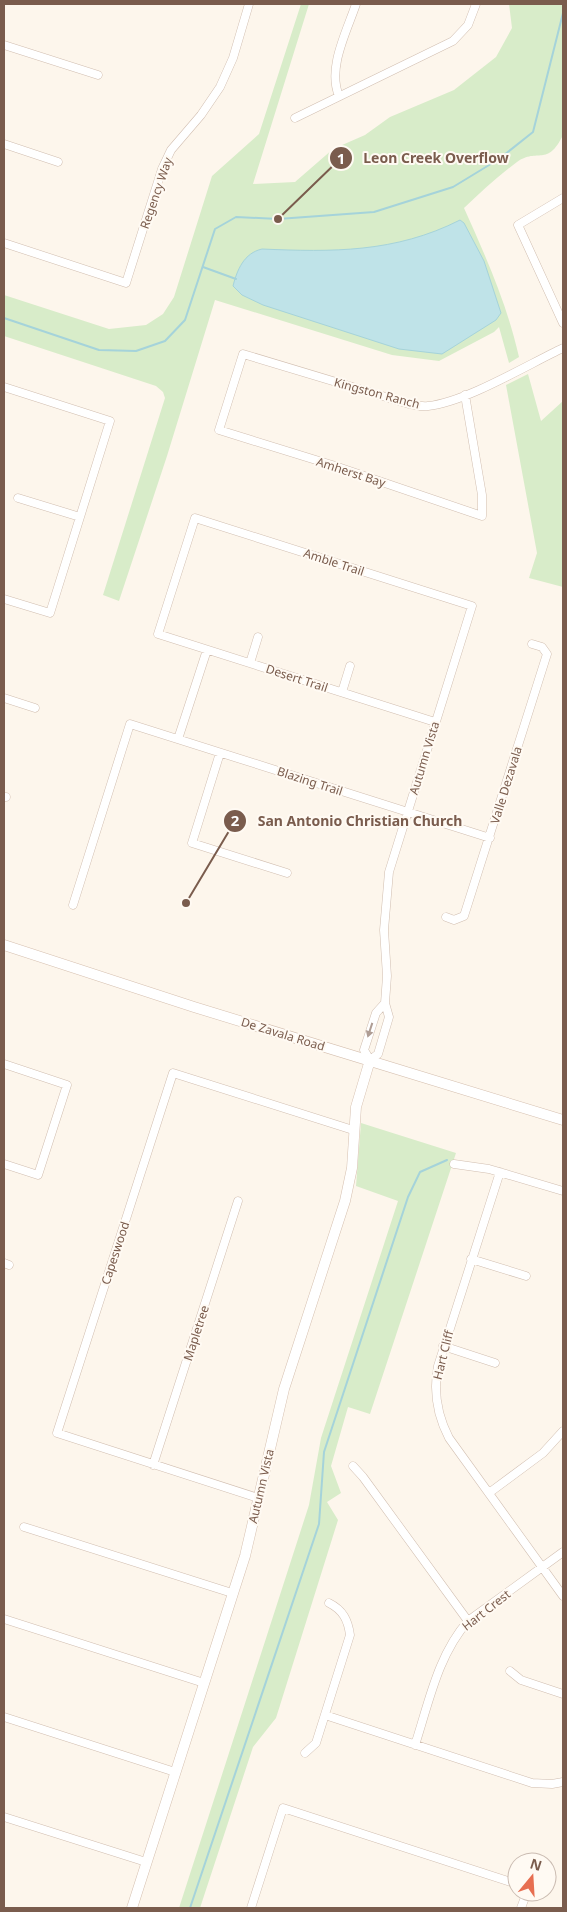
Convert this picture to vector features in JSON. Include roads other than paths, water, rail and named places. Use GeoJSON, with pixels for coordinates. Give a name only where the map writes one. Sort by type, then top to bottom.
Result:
{"type":"FeatureCollection","features":[{"type":"Feature","properties":{"kind":"street","name":"Regency Way"},"geometry":{"type":"LineString","coordinates":[[4,243],[126,283],[165,163],[176,142],[200,115],[220,87],[232,58],[249,4]]}},
{"type":"Feature","properties":{"kind":"street"},"geometry":{"type":"LineString","coordinates":[[339,96],[334,86],[336,69],[356,4]]}},
{"type":"Feature","properties":{"kind":"street"},"geometry":{"type":"LineString","coordinates":[[295,118],[453,41],[468,26],[476,4]]}},
{"type":"Feature","properties":{"kind":"street"},"geometry":{"type":"LineString","coordinates":[[4,45],[98,75]]}},
{"type":"Feature","properties":{"kind":"street"},"geometry":{"type":"LineString","coordinates":[[4,144],[58,162]]}},
{"type":"Feature","properties":{"kind":"street"},"geometry":{"type":"LineString","coordinates":[[563,198],[518,225],[563,323]]}},
{"type":"Feature","properties":{"kind":"street","name":"Kingston Ranch"},"geometry":{"type":"LineString","coordinates":[[219,430],[243,354],[409,404],[426,406],[446,403],[465,395],[563,348]]}},
{"type":"Feature","properties":{"kind":"street"},"geometry":{"type":"LineString","coordinates":[[4,387],[110,421],[50,613],[4,599]]}},
{"type":"Feature","properties":{"kind":"street","name":"Amherst Bay"},"geometry":{"type":"LineString","coordinates":[[219,430],[332,465],[482,516],[482,495],[465,395]]}},
{"type":"Feature","properties":{"kind":"street"},"geometry":{"type":"LineString","coordinates":[[18,498],[80,517]]}},
{"type":"Feature","properties":{"kind":"street","name":"Amble Trail"},"geometry":{"type":"LineString","coordinates":[[158,634],[195,518],[472,606]]}},
{"type":"Feature","properties":{"kind":"street","name":"Autumn Vista"},"geometry":{"type":"LineString","coordinates":[[132,1908],[245,1556],[284,1389],[347,1193],[352,1168],[353,1130],[357,1099],[370,1060],[378,1054],[389,1017],[385,1003],[386,888],[393,856],[472,606]]}},
{"type":"Feature","properties":{"kind":"street","name":"Desert Trail"},"geometry":{"type":"LineString","coordinates":[[158,634],[435,722]]}},
{"type":"Feature","properties":{"kind":"street"},"geometry":{"type":"LineString","coordinates":[[250,663],[258,637]]}},
{"type":"Feature","properties":{"kind":"street","name":"Valle Dezavala"},"geometry":{"type":"LineString","coordinates":[[446,918],[454,920],[464,916],[490,838],[547,654],[542,647],[532,644]]}},
{"type":"Feature","properties":{"kind":"street"},"geometry":{"type":"LineString","coordinates":[[178,740],[207,650]]}},
{"type":"Feature","properties":{"kind":"street"},"geometry":{"type":"LineString","coordinates":[[342,692],[350,666]]}},
{"type":"Feature","properties":{"kind":"street"},"geometry":{"type":"LineString","coordinates":[[4,698],[35,708]]}},
{"type":"Feature","properties":{"kind":"street","name":"Blazing Trail"},"geometry":{"type":"LineString","coordinates":[[73,905],[130,724],[490,838]]}},
{"type":"Feature","properties":{"kind":"street"},"geometry":{"type":"LineString","coordinates":[[220,753],[192,842],[287,873]]}},
{"type":"Feature","properties":{"kind":"street","name":"De Zavala Road"},"geometry":{"type":"LineString","coordinates":[[4,945],[563,1120]]}},
{"type":"Feature","properties":{"kind":"street","name":"Autumn Vista"},"geometry":{"type":"LineString","coordinates":[[370,1060],[364,1050],[376,1013],[385,1003]]}},
{"type":"Feature","properties":{"kind":"street"},"geometry":{"type":"LineString","coordinates":[[4,1064],[67,1085],[38,1175],[4,1164]]}},
{"type":"Feature","properties":{"kind":"street","name":"Capeswood"},"geometry":{"type":"LineString","coordinates":[[153,1465],[57,1434],[172,1073],[353,1130]]}},
{"type":"Feature","properties":{"kind":"street"},"geometry":{"type":"LineString","coordinates":[[454,1164],[500,1172],[563,1192]]}},
{"type":"Feature","properties":{"kind":"street","name":"Hart Cliff"},"geometry":{"type":"LineString","coordinates":[[500,1172],[443,1346],[435,1387],[440,1419],[455,1447],[563,1596]]}},
{"type":"Feature","properties":{"kind":"street","name":"Mapletree"},"geometry":{"type":"LineString","coordinates":[[153,1465],[238,1201]]}},
{"type":"Feature","properties":{"kind":"street"},"geometry":{"type":"LineString","coordinates":[[471,1259],[526,1276]]}},
{"type":"Feature","properties":{"kind":"street"},"geometry":{"type":"LineString","coordinates":[[443,1346],[496,1363]]}},
{"type":"Feature","properties":{"kind":"street"},"geometry":{"type":"LineString","coordinates":[[489,1493],[543,1452],[563,1431]]}},
{"type":"Feature","properties":{"kind":"street"},"geometry":{"type":"LineString","coordinates":[[153,1465],[258,1498]]}},
{"type":"Feature","properties":{"kind":"street"},"geometry":{"type":"LineString","coordinates":[[352,1466],[363,1476],[468,1621]]}},
{"type":"Feature","properties":{"kind":"street"},"geometry":{"type":"LineString","coordinates":[[24,1527],[232,1593]]}},
{"type":"Feature","properties":{"kind":"street","name":"Hart Crest"},"geometry":{"type":"LineString","coordinates":[[415,1745],[441,1662],[450,1644],[468,1621],[563,1552]]}},
{"type":"Feature","properties":{"kind":"street"},"geometry":{"type":"LineString","coordinates":[[305,1753],[316,1743],[350,1635],[349,1626],[343,1613],[329,1603]]}},
{"type":"Feature","properties":{"kind":"street"},"geometry":{"type":"LineString","coordinates":[[4,1619],[204,1683]]}},
{"type":"Feature","properties":{"kind":"street"},"geometry":{"type":"LineString","coordinates":[[510,1670],[521,1680],[563,1694]]}},
{"type":"Feature","properties":{"kind":"street"},"geometry":{"type":"LineString","coordinates":[[325,1715],[532,1782],[552,1784],[563,1782]]}},
{"type":"Feature","properties":{"kind":"street"},"geometry":{"type":"LineString","coordinates":[[4,1717],[175,1772]]}},
{"type":"Feature","properties":{"kind":"street"},"geometry":{"type":"LineString","coordinates":[[251,1908],[283,1808],[507,1881]]}},
{"type":"Feature","properties":{"kind":"street"},"geometry":{"type":"LineString","coordinates":[[4,1817],[146,1862]]}},
{"type":"Feature","properties":{"kind":"water"},"geometry":{"type":"Polygon","coordinates":[[[460,220],[464,223],[484,261],[501,313],[496,320],[442,354],[399,349],[263,305],[242,295],[233,286],[242,263],[250,254],[262,249],[338,250],[363,248],[411,239],[436,231],[460,220]]]}},
{"type":"Feature","properties":{"kind":"waterway"},"geometry":{"type":"LineString","coordinates":[[4,318],[99,350],[136,351],[165,341],[185,320],[215,229],[236,217],[278,219],[374,212],[453,187],[499,159],[533,132],[563,13]]}},
{"type":"Feature","properties":{"kind":"waterway"},"geometry":{"type":"LineString","coordinates":[[203,267],[236,279]]}},
{"type":"Feature","properties":{"kind":"waterway"},"geometry":{"type":"LineString","coordinates":[[190,1908],[319,1524],[324,1452],[408,1197],[420,1172],[447,1160]]}},
{"type":"Feature","properties":{"kind":"place","name":"Leon Creek Overflow"},"geometry":{"type":"Point","coordinates":[278,219]}},
{"type":"Feature","properties":{"kind":"place","name":"San Antonio Christian Church"},"geometry":{"type":"Point","coordinates":[186,903]}}]}
